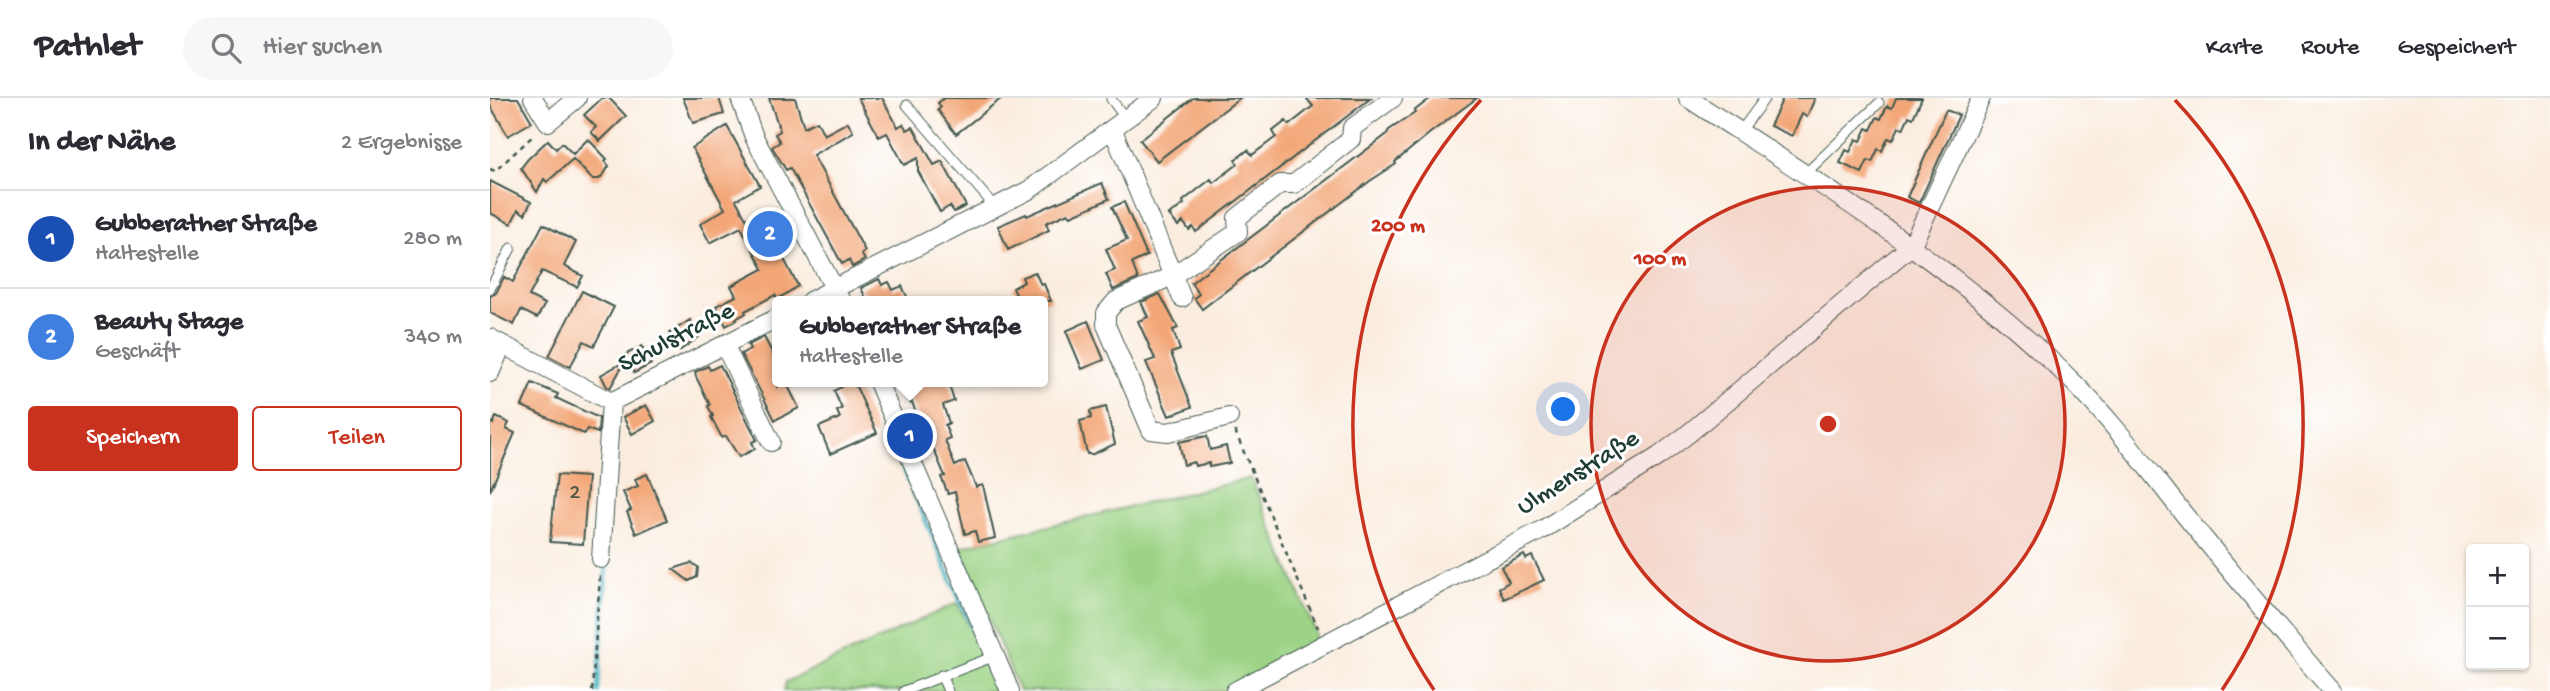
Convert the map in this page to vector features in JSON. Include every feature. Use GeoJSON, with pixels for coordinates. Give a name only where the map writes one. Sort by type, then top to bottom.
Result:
{"type":"FeatureCollection","features":[{"type":"Feature","properties":{"kind":"street"},"geometry":{"type":"LineString","coordinates":[[533,98],[548,122],[576,98]]}},
{"type":"Feature","properties":{"kind":"street"},"geometry":{"type":"LineString","coordinates":[[740,98],[754,137],[839,295],[1040,183],[1154,98]]}},
{"type":"Feature","properties":{"kind":"street"},"geometry":{"type":"LineString","coordinates":[[1229,418],[1168,432],[1154,432],[1147,425],[1112,343],[1105,321],[1110,307],[1116,301],[1172,276],[1238,232],[1237,218],[1280,184],[1294,184],[1351,139],[1353,128],[1393,98]]}},
{"type":"Feature","properties":{"kind":"street"},"geometry":{"type":"LineString","coordinates":[[1688,98],[1912,245],[1985,302],[2077,386],[2127,442],[2279,630],[2333,691]]}},
{"type":"Feature","properties":{"kind":"street"},"geometry":{"type":"LineString","coordinates":[[1912,245],[1981,98]]}},
{"type":"Feature","properties":{"kind":"street"},"geometry":{"type":"LineString","coordinates":[[1120,125],[1182,298]]}},
{"type":"Feature","properties":{"kind":"street","name":"Ulmenstraße"},"geometry":{"type":"LineString","coordinates":[[1235,691],[1542,530],[1659,456],[1912,245]]}},
{"type":"Feature","properties":{"kind":"street","name":"Schulstraße"},"geometry":{"type":"LineString","coordinates":[[496,341],[611,402],[772,320]]}},
{"type":"Feature","properties":{"kind":"street"},"geometry":{"type":"LineString","coordinates":[[490,373],[496,341]]}},
{"type":"Feature","properties":{"kind":"street"},"geometry":{"type":"LineString","coordinates":[[724,344],[771,442]]}},
{"type":"Feature","properties":{"kind":"street"},"geometry":{"type":"LineString","coordinates":[[880,387],[1010,691]]}},
{"type":"Feature","properties":{"kind":"street"},"geometry":{"type":"LineString","coordinates":[[601,559],[611,402]]}},
{"type":"Feature","properties":{"kind":"lane"},"geometry":{"type":"LineString","coordinates":[[1740,132],[1765,98]]}},
{"type":"Feature","properties":{"kind":"lane"},"geometry":{"type":"LineString","coordinates":[[1111,99],[1120,125]]}},
{"type":"Feature","properties":{"kind":"lane"},"geometry":{"type":"LineString","coordinates":[[1805,174],[1879,103]]}},
{"type":"Feature","properties":{"kind":"lane"},"geometry":{"type":"LineString","coordinates":[[908,105],[996,208]]}},
{"type":"Feature","properties":{"kind":"lane"},"geometry":{"type":"LineString","coordinates":[[490,289],[511,247]]}},
{"type":"Feature","properties":{"kind":"lane"},"geometry":{"type":"LineString","coordinates":[[904,691],[995,656]]}},
{"type":"Feature","properties":{"kind":"lane"},"geometry":{"type":"LineString","coordinates":[[941,675],[948,691]]}},
{"type":"Feature","properties":{"kind":"path"},"geometry":{"type":"LineString","coordinates":[[490,169],[495,171],[548,122]]}},
{"type":"Feature","properties":{"kind":"path"},"geometry":{"type":"LineString","coordinates":[[1229,418],[1325,644]]}},
{"type":"Feature","properties":{"kind":"path"},"geometry":{"type":"LineString","coordinates":[[592,691],[601,559]]}},
{"type":"Feature","properties":{"kind":"green space"},"geometry":{"type":"Polygon","coordinates":[[[1251,478],[1316,633],[1314,644],[1224,691],[1019,691],[960,547],[1251,478]]]}},
{"type":"Feature","properties":{"kind":"green space"},"geometry":{"type":"Polygon","coordinates":[[[957,603],[1002,691],[784,691],[786,682],[957,603]]]}},
{"type":"Feature","properties":{"kind":"building"},"geometry":{"type":"Polygon","coordinates":[[[490,98],[518,98],[532,122],[508,136],[490,105],[490,98]]]}},
{"type":"Feature","properties":{"kind":"building"},"geometry":{"type":"Polygon","coordinates":[[[602,98],[609,98],[626,116],[600,141],[591,132],[596,127],[584,115],[602,98]]]}},
{"type":"Feature","properties":{"kind":"building"},"geometry":{"type":"Polygon","coordinates":[[[683,98],[719,98],[724,114],[693,123],[683,98]]]}},
{"type":"Feature","properties":{"kind":"building"},"geometry":{"type":"Polygon","coordinates":[[[769,98],[795,98],[804,127],[817,121],[824,135],[848,122],[853,132],[813,155],[865,251],[861,254],[865,260],[852,267],[849,260],[842,264],[790,168],[786,170],[772,147],[780,142],[775,134],[780,131],[769,98]]]}},
{"type":"Feature","properties":{"kind":"building"},"geometry":{"type":"Polygon","coordinates":[[[858,98],[882,98],[898,127],[903,124],[907,130],[913,127],[934,165],[942,161],[966,206],[954,212],[950,206],[940,212],[918,171],[918,158],[904,165],[887,133],[879,137],[858,98]]]}},
{"type":"Feature","properties":{"kind":"building"},"geometry":{"type":"Polygon","coordinates":[[[944,98],[1002,98],[956,134],[938,110],[941,107],[938,103],[944,98]]]}},
{"type":"Feature","properties":{"kind":"building"},"geometry":{"type":"Polygon","coordinates":[[[1193,98],[1240,98],[1157,161],[1140,140],[1193,98]]]}},
{"type":"Feature","properties":{"kind":"building"},"geometry":{"type":"Polygon","coordinates":[[[1306,98],[1371,98],[1196,232],[1193,227],[1189,230],[1183,222],[1178,226],[1169,215],[1184,204],[1183,201],[1211,179],[1213,183],[1238,164],[1235,160],[1248,150],[1252,155],[1276,137],[1273,131],[1286,121],[1289,125],[1313,106],[1306,98]]]}},
{"type":"Feature","properties":{"kind":"building"},"geometry":{"type":"Polygon","coordinates":[[[1431,98],[1477,98],[1430,133],[1395,162],[1396,164],[1202,309],[1194,298],[1199,294],[1191,283],[1386,135],[1389,130],[1415,113],[1414,111],[1431,98]]]}},
{"type":"Feature","properties":{"kind":"building"},"geometry":{"type":"Polygon","coordinates":[[[1783,98],[1815,98],[1807,117],[1802,114],[1792,136],[1770,126],[1783,98]]]}},
{"type":"Feature","properties":{"kind":"building"},"geometry":{"type":"Polygon","coordinates":[[[1896,98],[1922,98],[1913,118],[1909,116],[1903,129],[1899,127],[1893,140],[1888,138],[1882,151],[1878,149],[1872,162],[1868,160],[1862,173],[1840,163],[1846,150],[1850,152],[1856,139],[1861,141],[1867,128],[1871,130],[1877,117],[1881,119],[1887,106],[1892,108],[1896,98]]]}},
{"type":"Feature","properties":{"kind":"building"},"geometry":{"type":"Polygon","coordinates":[[[1946,110],[1959,115],[1919,203],[1907,197],[1946,110]]]}},
{"type":"Feature","properties":{"kind":"building"},"geometry":{"type":"Polygon","coordinates":[[[727,126],[760,186],[736,200],[748,222],[761,215],[798,286],[783,296],[772,296],[745,311],[746,313],[726,326],[716,306],[736,296],[731,286],[763,269],[741,227],[710,243],[700,224],[725,209],[692,148],[727,126]]]}},
{"type":"Feature","properties":{"kind":"building"},"geometry":{"type":"Polygon","coordinates":[[[588,139],[607,159],[605,161],[609,166],[604,174],[599,179],[592,179],[573,159],[547,182],[544,179],[537,192],[521,168],[528,159],[548,140],[556,149],[562,143],[573,154],[588,139]]]}},
{"type":"Feature","properties":{"kind":"building"},"geometry":{"type":"Polygon","coordinates":[[[490,181],[531,202],[525,214],[518,210],[511,224],[490,213],[490,181]]]}},
{"type":"Feature","properties":{"kind":"building"},"geometry":{"type":"Polygon","coordinates":[[[1102,183],[1109,199],[1071,216],[1068,213],[1046,223],[1049,230],[1008,250],[998,226],[1102,183]]]}},
{"type":"Feature","properties":{"kind":"building"},"geometry":{"type":"Polygon","coordinates":[[[1124,202],[1147,256],[1132,263],[1138,279],[1113,290],[1106,274],[1115,270],[1106,249],[1127,240],[1112,207],[1124,202]]]}},
{"type":"Feature","properties":{"kind":"building"},"geometry":{"type":"Polygon","coordinates":[[[543,224],[576,242],[564,266],[583,276],[577,287],[542,271],[529,296],[545,304],[537,318],[521,310],[514,325],[490,313],[490,296],[496,293],[504,277],[513,282],[543,224]]]}},
{"type":"Feature","properties":{"kind":"building"},"geometry":{"type":"Polygon","coordinates":[[[1035,272],[1051,301],[1048,301],[1048,296],[1017,296],[1013,288],[1024,282],[1022,277],[1035,272]]]}},
{"type":"Feature","properties":{"kind":"building"},"geometry":{"type":"Polygon","coordinates":[[[879,279],[882,285],[889,282],[893,290],[902,286],[907,296],[865,296],[861,288],[879,279]]]}},
{"type":"Feature","properties":{"kind":"building"},"geometry":{"type":"Polygon","coordinates":[[[582,291],[614,307],[594,346],[584,341],[570,367],[549,356],[582,291]]]}},
{"type":"Feature","properties":{"kind":"building"},"geometry":{"type":"Polygon","coordinates":[[[1160,294],[1178,328],[1173,330],[1180,350],[1171,353],[1192,407],[1169,416],[1146,362],[1155,359],[1138,321],[1148,317],[1141,302],[1160,294]]]}},
{"type":"Feature","properties":{"kind":"building"},"geometry":{"type":"Polygon","coordinates":[[[690,320],[699,337],[679,351],[670,333],[690,320]]]}},
{"type":"Feature","properties":{"kind":"building"},"geometry":{"type":"Polygon","coordinates":[[[1088,321],[1104,360],[1082,369],[1066,331],[1088,321]]]}},
{"type":"Feature","properties":{"kind":"building"},"geometry":{"type":"Polygon","coordinates":[[[764,337],[772,352],[772,387],[788,387],[799,408],[775,420],[741,354],[750,349],[748,345],[764,337]]]}},
{"type":"Feature","properties":{"kind":"building"},"geometry":{"type":"Polygon","coordinates":[[[642,346],[651,364],[634,373],[632,368],[627,371],[623,365],[610,388],[607,387],[601,375],[622,363],[619,358],[642,346]]]}},
{"type":"Feature","properties":{"kind":"building"},"geometry":{"type":"Polygon","coordinates":[[[720,365],[757,440],[752,442],[755,449],[739,457],[726,436],[722,438],[696,377],[695,372],[708,366],[710,370],[720,365]]]}},
{"type":"Feature","properties":{"kind":"building"},"geometry":{"type":"Polygon","coordinates":[[[532,383],[558,394],[556,398],[599,418],[598,433],[587,429],[584,434],[522,406],[532,383]]]}},
{"type":"Feature","properties":{"kind":"building"},"geometry":{"type":"Polygon","coordinates":[[[841,387],[856,387],[877,433],[830,454],[819,427],[840,418],[837,411],[842,409],[834,391],[841,387]]]}},
{"type":"Feature","properties":{"kind":"building"},"geometry":{"type":"Polygon","coordinates":[[[902,387],[950,387],[954,401],[943,405],[949,423],[945,425],[950,438],[945,440],[955,466],[965,461],[976,487],[983,485],[995,538],[978,542],[975,531],[965,534],[955,492],[948,494],[941,477],[945,476],[932,445],[929,447],[912,402],[910,403],[902,387]]]}},
{"type":"Feature","properties":{"kind":"building"},"geometry":{"type":"Polygon","coordinates":[[[646,405],[655,421],[632,434],[623,417],[646,405]]]}},
{"type":"Feature","properties":{"kind":"building"},"geometry":{"type":"Polygon","coordinates":[[[1106,407],[1115,444],[1087,454],[1080,421],[1091,418],[1090,411],[1106,407]]]}},
{"type":"Feature","properties":{"kind":"building"},"geometry":{"type":"Polygon","coordinates":[[[496,417],[509,423],[506,429],[515,433],[490,491],[490,422],[493,424],[496,417]]]}},
{"type":"Feature","properties":{"kind":"building"},"geometry":{"type":"Polygon","coordinates":[[[1207,436],[1210,450],[1226,446],[1230,463],[1209,467],[1209,463],[1195,466],[1194,462],[1184,465],[1179,442],[1207,436]]]}},
{"type":"Feature","properties":{"kind":"building"},"geometry":{"type":"Polygon","coordinates":[[[647,474],[667,520],[636,534],[627,512],[631,510],[623,492],[638,486],[635,479],[647,474]]]}},
{"type":"Feature","properties":{"kind":"building"},"geometry":{"type":"Polygon","coordinates":[[[557,475],[588,477],[583,544],[550,542],[557,475]]]}},
{"type":"Feature","properties":{"kind":"building"},"geometry":{"type":"Polygon","coordinates":[[[1524,555],[1526,559],[1532,556],[1544,580],[1504,599],[1499,588],[1509,582],[1501,567],[1524,555]]]}},
{"type":"Feature","properties":{"kind":"building"},"geometry":{"type":"Polygon","coordinates":[[[691,563],[698,567],[697,577],[689,581],[673,569],[691,563]]]}},
{"type":"Feature","properties":{"kind":"waterway"},"geometry":{"type":"LineString","coordinates":[[868,387],[982,651]]}},
{"type":"Feature","properties":{"kind":"waterway"},"geometry":{"type":"LineString","coordinates":[[598,691],[607,559]]}},
{"type":"Feature","properties":{"kind":"waterway"},"geometry":{"type":"LineString","coordinates":[[989,669],[999,691]]}},
{"type":"Feature","properties":{"kind":"place","name":"Beauty Stage"},"geometry":{"type":"Point","coordinates":[770,234]}},
{"type":"Feature","properties":{"kind":"place","name":"Gubberather Straße"},"geometry":{"type":"Point","coordinates":[910,436]}}]}
